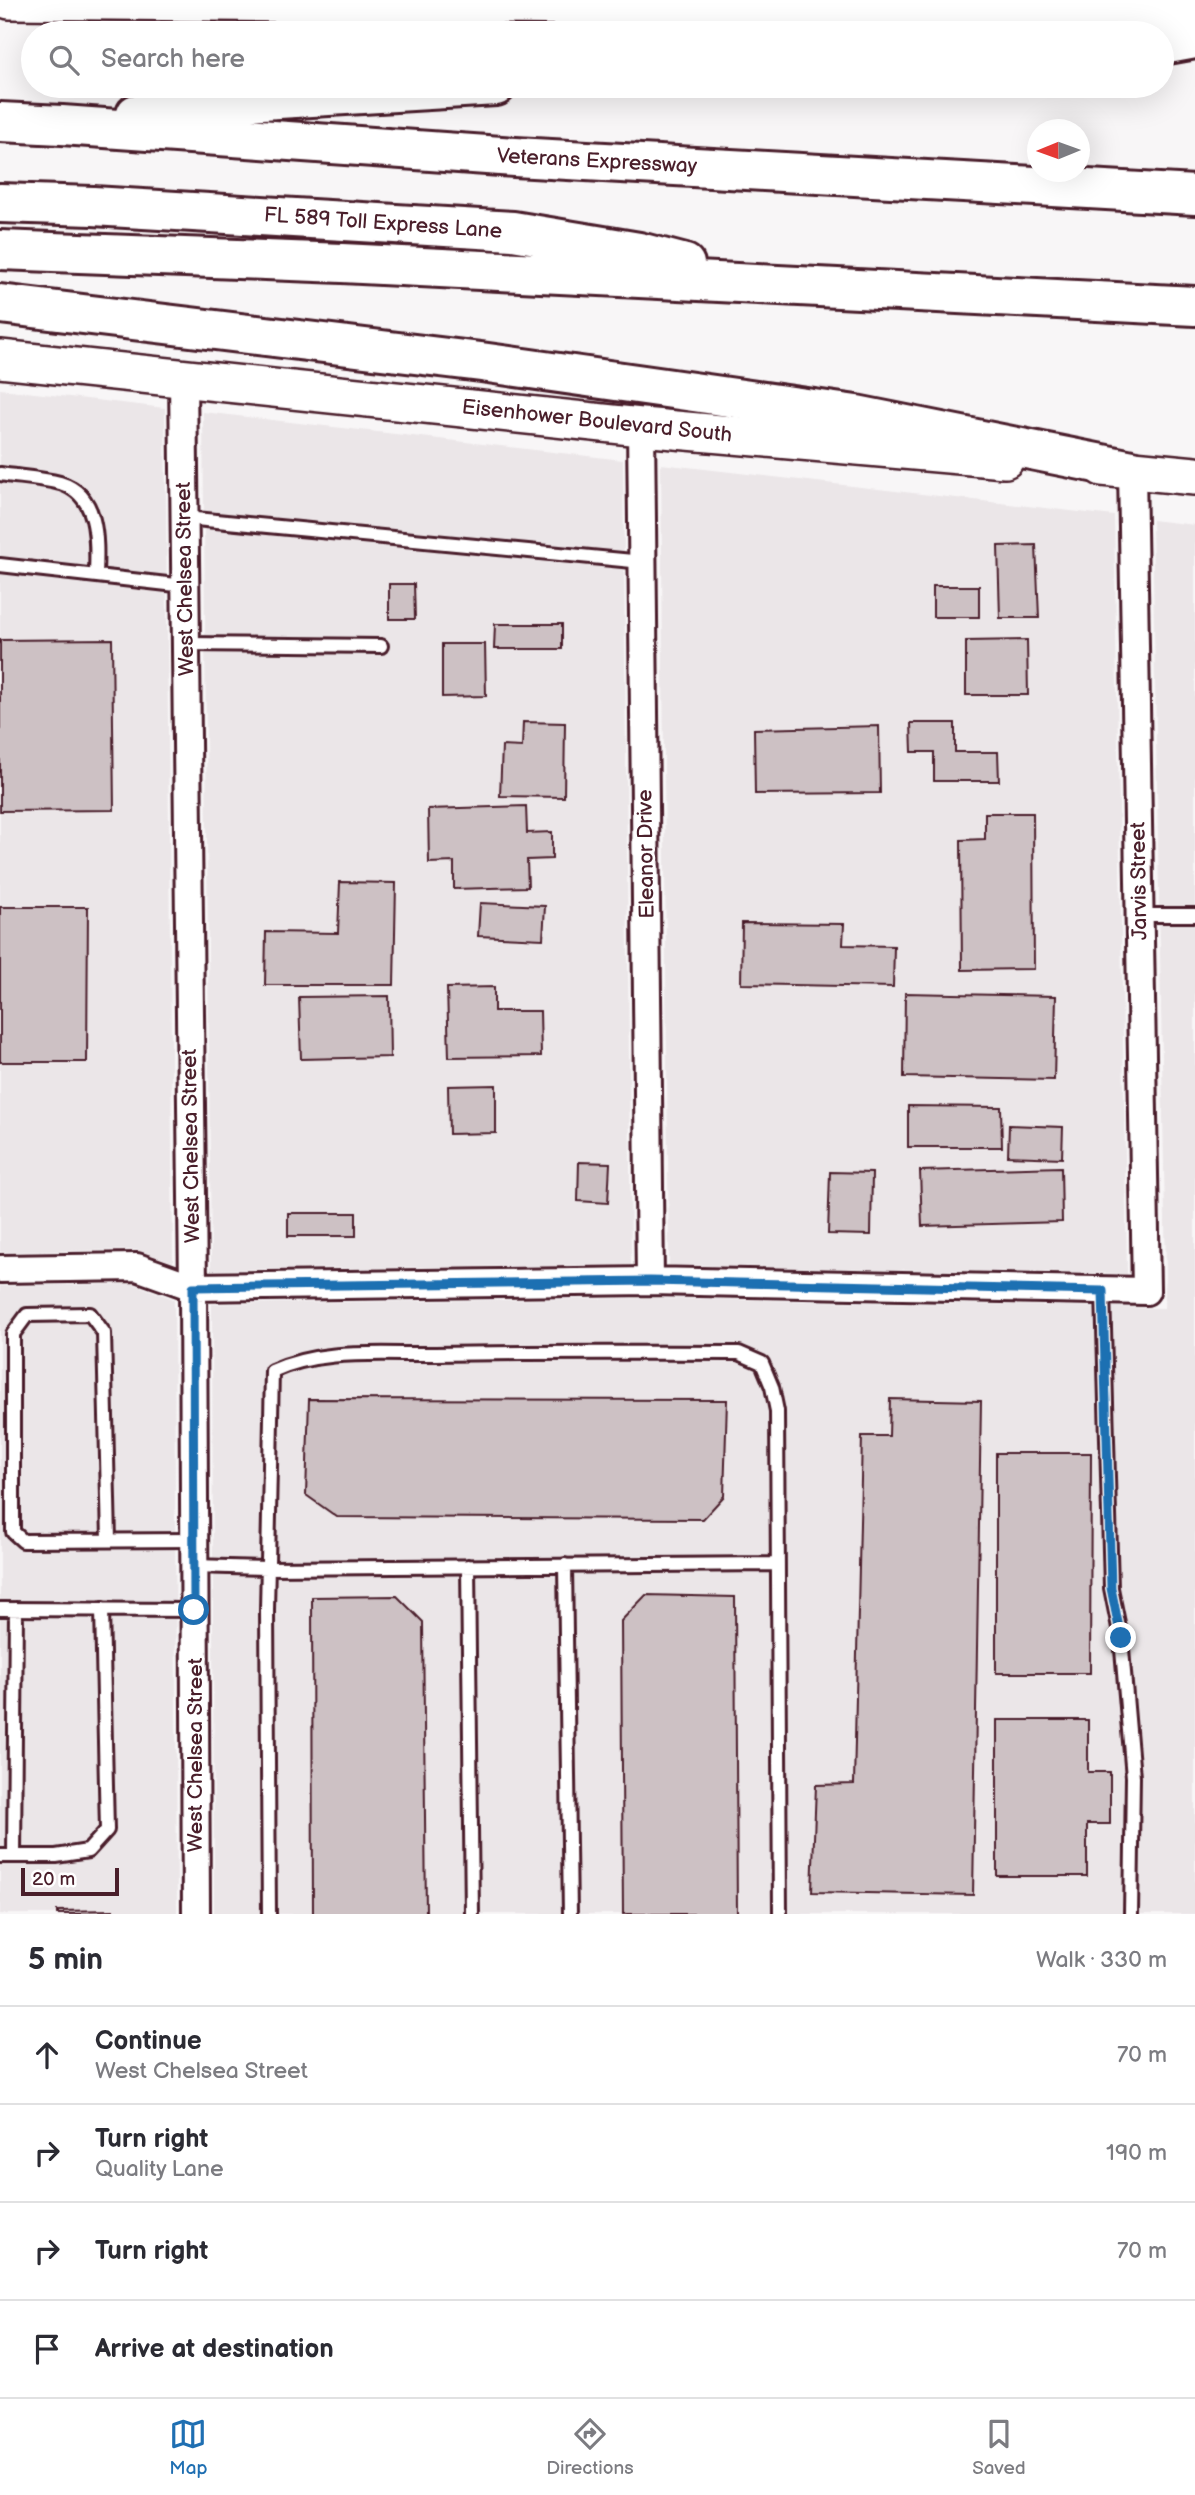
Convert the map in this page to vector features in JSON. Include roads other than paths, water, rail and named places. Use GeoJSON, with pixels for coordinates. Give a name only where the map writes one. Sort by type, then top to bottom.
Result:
{"type":"FeatureCollection","features":[{"type":"Feature","properties":{"kind":"highway"},"geometry":{"type":"LineString","coordinates":[[1174,43],[1195,39]]}},
{"type":"Feature","properties":{"kind":"highway"},"geometry":{"type":"LineString","coordinates":[[62,125],[230,102],[296,98]]}},
{"type":"Feature","properties":{"kind":"highway","name":"Veterans Expressway"},"geometry":{"type":"LineString","coordinates":[[0,122],[515,157],[1195,195]]}},
{"type":"Feature","properties":{"kind":"highway","name":"FL 589 Toll Express Lane"},"geometry":{"type":"LineString","coordinates":[[0,203],[513,231],[639,252],[761,284]]}},
{"type":"Feature","properties":{"kind":"highway"},"geometry":{"type":"LineString","coordinates":[[0,250],[342,263],[1195,306]]}},
{"type":"Feature","properties":{"kind":"highway"},"geometry":{"type":"LineString","coordinates":[[0,304],[481,362],[856,415],[1132,470]]}},
{"type":"Feature","properties":{"kind":"main road"},"geometry":{"type":"LineString","coordinates":[[9,0],[1195,12]]}},
{"type":"Feature","properties":{"kind":"main road","name":"Eisenhower Boulevard South"},"geometry":{"type":"LineString","coordinates":[[0,359],[641,427],[1195,476]]}},
{"type":"Feature","properties":{"kind":"street","name":"West Chelsea Street"},"geometry":{"type":"LineString","coordinates":[[183,377],[193,1287],[195,1914]]}},
{"type":"Feature","properties":{"kind":"street","name":"Eleanor Drive"},"geometry":{"type":"LineString","coordinates":[[641,427],[650,1281]]}},
{"type":"Feature","properties":{"kind":"street","name":"Jarvis Street"},"geometry":{"type":"LineString","coordinates":[[1103,1291],[1146,1291],[1132,470]]}},
{"type":"Feature","properties":{"kind":"street"},"geometry":{"type":"LineString","coordinates":[[0,1269],[137,1267],[193,1287],[650,1281],[1103,1291]]}},
{"type":"Feature","properties":{"kind":"lane"},"geometry":{"type":"LineString","coordinates":[[0,474],[60,483],[79,492],[90,510],[97,537],[96,576]]}},
{"type":"Feature","properties":{"kind":"lane"},"geometry":{"type":"LineString","coordinates":[[185,518],[643,562]]}},
{"type":"Feature","properties":{"kind":"lane"},"geometry":{"type":"LineString","coordinates":[[0,565],[185,586]]}},
{"type":"Feature","properties":{"kind":"lane"},"geometry":{"type":"LineString","coordinates":[[186,644],[382,646]]}},
{"type":"Feature","properties":{"kind":"lane"},"geometry":{"type":"LineString","coordinates":[[1140,915],[1195,915]]}},
{"type":"Feature","properties":{"kind":"lane"},"geometry":{"type":"LineString","coordinates":[[1103,1291],[1111,1588],[1121,1638],[1133,1777],[1131,1914]]}},
{"type":"Feature","properties":{"kind":"lane"},"geometry":{"type":"LineString","coordinates":[[109,1540],[104,1333],[90,1314],[27,1315],[13,1334],[13,1532],[23,1541],[194,1540]]}},
{"type":"Feature","properties":{"kind":"lane"},"geometry":{"type":"LineString","coordinates":[[270,1914],[268,1568],[272,1371],[287,1364],[321,1356],[739,1353],[762,1363],[772,1387],[777,1410],[780,1914]]}},
{"type":"Feature","properties":{"kind":"lane"},"geometry":{"type":"LineString","coordinates":[[194,1566],[268,1568],[778,1564]]}},
{"type":"Feature","properties":{"kind":"lane"},"geometry":{"type":"LineString","coordinates":[[565,1565],[570,1914]]}},
{"type":"Feature","properties":{"kind":"lane"},"geometry":{"type":"LineString","coordinates":[[468,1566],[471,1914]]}},
{"type":"Feature","properties":{"kind":"lane"},"geometry":{"type":"LineString","coordinates":[[0,1608],[194,1610]]}},
{"type":"Feature","properties":{"kind":"lane"},"geometry":{"type":"LineString","coordinates":[[15,1856],[16,1609]]}},
{"type":"Feature","properties":{"kind":"lane"},"geometry":{"type":"LineString","coordinates":[[0,1856],[56,1856],[88,1851],[107,1830],[102,1609]]}}]}
